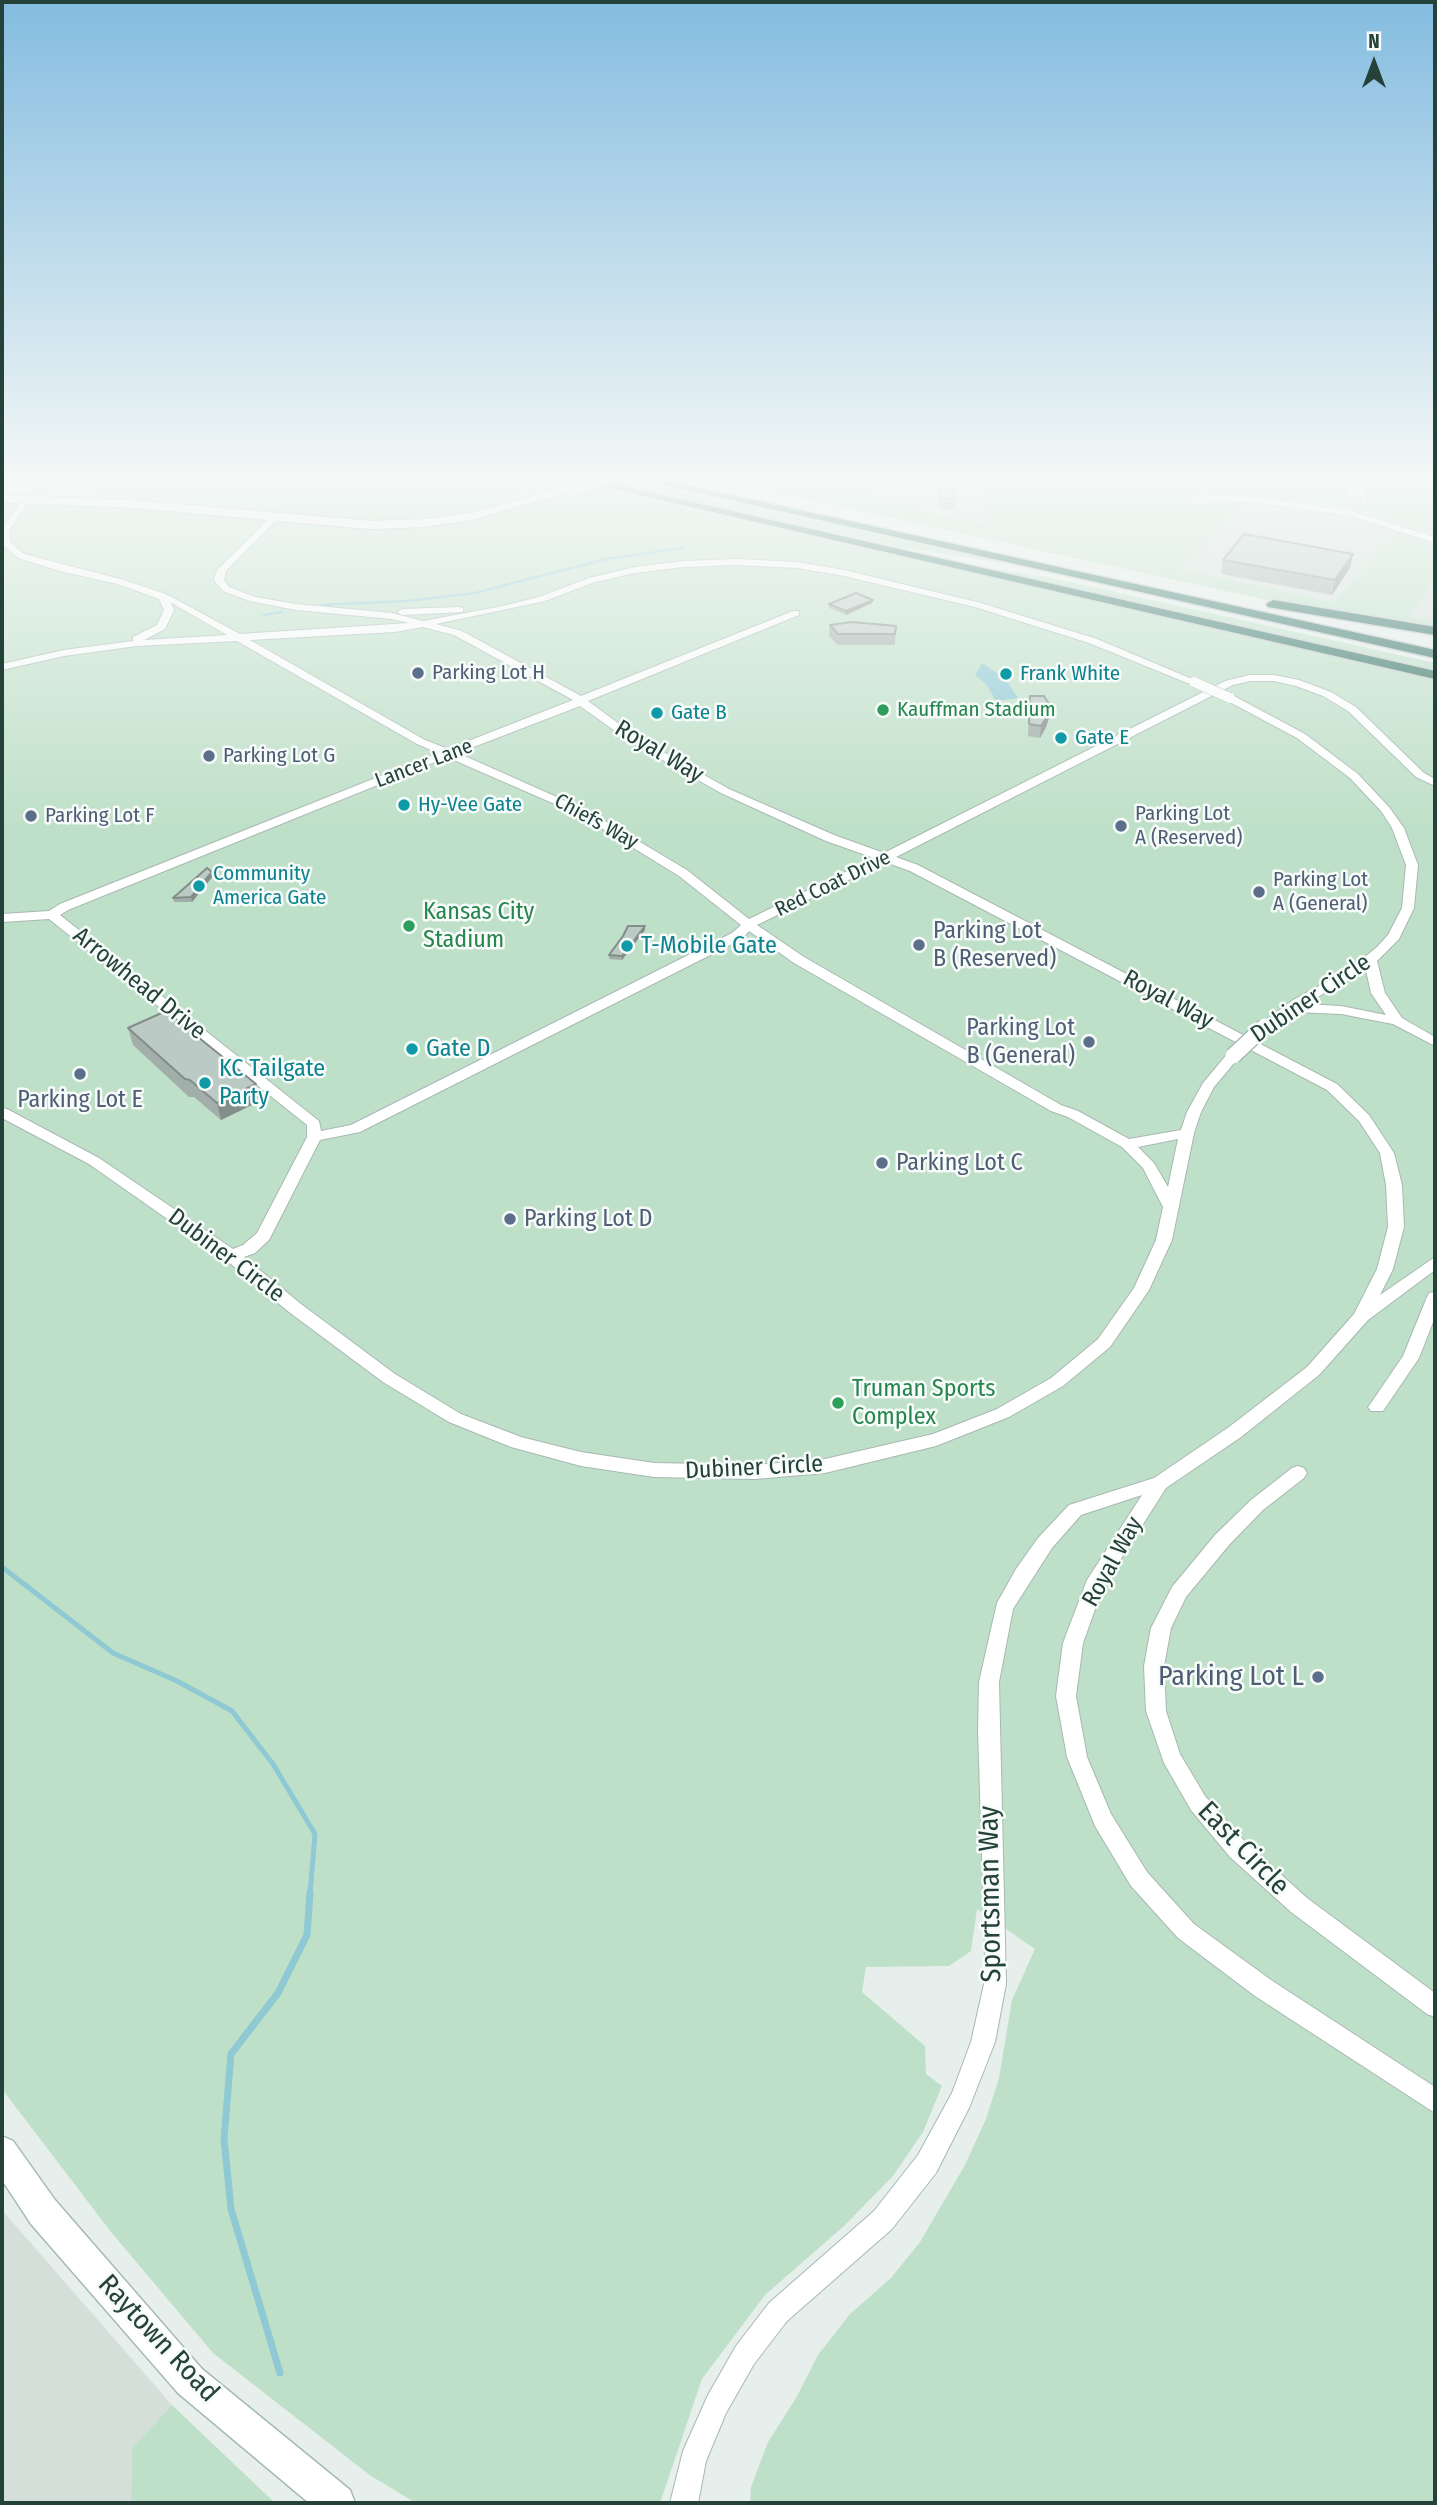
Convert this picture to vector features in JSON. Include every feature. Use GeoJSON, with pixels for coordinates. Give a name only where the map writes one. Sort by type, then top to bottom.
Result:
{"type":"FeatureCollection","features":[{"type":"Feature","properties":{"kind":"highway"},"geometry":{"type":"LineString","coordinates":[[1079,593],[1435,676]]}},
{"type":"Feature","properties":{"kind":"highway"},"geometry":{"type":"LineString","coordinates":[[1160,593],[1435,654]]}},
{"type":"Feature","properties":{"kind":"highway"},"geometry":{"type":"LineString","coordinates":[[1198,593],[1435,645]]}},
{"type":"Feature","properties":{"kind":"highway"},"geometry":{"type":"LineString","coordinates":[[1200,593],[1435,631]]}},
{"type":"Feature","properties":{"kind":"main road","name":"Raytown Road"},"geometry":{"type":"LineString","coordinates":[[2,2152],[43,2212],[190,2381],[337,2503]]}},
{"type":"Feature","properties":{"kind":"street","name":"Chiefs Way"},"geometry":{"type":"LineString","coordinates":[[154,593],[242,638],[289,655],[421,742],[553,798],[607,826],[683,873],[799,960],[1056,1108],[1073,1114],[1127,1144],[1149,1166],[1172,1209]]}},
{"type":"Feature","properties":{"kind":"street","name":"Royal Way"},"geometry":{"type":"LineString","coordinates":[[233,593],[263,601],[392,616],[458,633],[567,691],[633,738],[716,787],[830,838],[914,868],[1296,1066],[1332,1087],[1364,1118],[1387,1153],[1394,1185],[1396,1227],[1385,1269],[1362,1317],[1313,1371],[1236,1432],[1160,1483],[1094,1585],[1073,1643],[1066,1696],[1077,1757],[1102,1819],[1139,1879],[1186,1931],[1263,1988],[1435,2101]]}},
{"type":"Feature","properties":{"kind":"street","name":"Dubiner Circle"},"geometry":{"type":"LineString","coordinates":[[2,667],[64,653],[123,644],[329,635],[428,625],[560,593]]}},
{"type":"Feature","properties":{"kind":"street","name":"Dubiner Circle"},"geometry":{"type":"LineString","coordinates":[[2,1112],[94,1161],[232,1256],[295,1308],[389,1378],[455,1418],[546,1451],[616,1466],[687,1472],[755,1472],[825,1465],[936,1440],[1003,1413],[1057,1382],[1104,1343],[1131,1307],[1164,1240],[1187,1133],[1208,1086],[1233,1056],[1265,1026],[1290,1008],[1337,983],[1370,961],[1394,936],[1408,908],[1412,865],[1398,828],[1385,809],[1338,762],[1301,736],[1230,698],[1093,641],[930,593]]}},
{"type":"Feature","properties":{"kind":"street"},"geometry":{"type":"LineString","coordinates":[[123,644],[155,631],[163,623],[169,610],[163,596]]}},
{"type":"Feature","properties":{"kind":"street"},"geometry":{"type":"LineString","coordinates":[[361,612],[451,611],[542,599]]}},
{"type":"Feature","properties":{"kind":"street"},"geometry":{"type":"LineString","coordinates":[[458,633],[462,623],[485,613]]}},
{"type":"Feature","properties":{"kind":"street","name":"Lancer Lane"},"geometry":{"type":"LineString","coordinates":[[52,915],[85,899],[573,706],[579,701],[796,613]]}},
{"type":"Feature","properties":{"kind":"street"},"geometry":{"type":"LineString","coordinates":[[289,655],[329,635]]}},
{"type":"Feature","properties":{"kind":"street","name":"Red Coat Drive"},"geometry":{"type":"LineString","coordinates":[[314,1137],[355,1129],[737,936],[749,924],[1229,683],[1243,679],[1283,679],[1308,686],[1337,699],[1357,713],[1420,775],[1435,783]]}},
{"type":"Feature","properties":{"kind":"street"},"geometry":{"type":"LineString","coordinates":[[2,918],[52,915]]}},
{"type":"Feature","properties":{"kind":"street","name":"Arrowhead Drive"},"geometry":{"type":"LineString","coordinates":[[52,915],[314,1124],[314,1137]]}},
{"type":"Feature","properties":{"kind":"street"},"geometry":{"type":"LineString","coordinates":[[1370,961],[1378,993],[1397,1021]]}},
{"type":"Feature","properties":{"kind":"street"},"geometry":{"type":"LineString","coordinates":[[1290,1008],[1341,1010],[1397,1021],[1435,1042]]}},
{"type":"Feature","properties":{"kind":"street"},"geometry":{"type":"LineString","coordinates":[[1127,1144],[1187,1133]]}},
{"type":"Feature","properties":{"kind":"street"},"geometry":{"type":"LineString","coordinates":[[232,1256],[249,1249],[263,1236],[314,1137]]}},
{"type":"Feature","properties":{"kind":"street"},"geometry":{"type":"LineString","coordinates":[[1362,1317],[1435,1262]]}},
{"type":"Feature","properties":{"kind":"street"},"geometry":{"type":"LineString","coordinates":[[1377,1407],[1412,1358],[1435,1297]]}},
{"type":"Feature","properties":{"kind":"street","name":"East Circle"},"geometry":{"type":"LineString","coordinates":[[1298,1473],[1257,1505],[1222,1540],[1179,1592],[1161,1628],[1157,1645],[1154,1688],[1159,1722],[1171,1757],[1183,1780],[1214,1825],[1230,1842],[1299,1905],[1435,2006]]}},
{"type":"Feature","properties":{"kind":"street","name":"Sportsman Way"},"geometry":{"type":"LineString","coordinates":[[684,2503],[694,2461],[717,2404],[745,2355],[778,2312],[883,2220],[927,2164],[961,2100],[982,2042],[995,1984],[996,1949],[988,1730],[989,1682],[1004,1608],[1037,1553],[1075,1510],[1160,1483]]}},
{"type":"Feature","properties":{"kind":"shaded area"},"geometry":{"type":"Polygon","coordinates":[[[1292,593],[1343,593],[1335,602],[1292,593]]]}},
{"type":"Feature","properties":{"kind":"shaded area"},"geometry":{"type":"Polygon","coordinates":[[[1425,593],[1435,593],[1435,621],[1409,617],[1425,593]]]}},
{"type":"Feature","properties":{"kind":"shaded area"},"geometry":{"type":"Polygon","coordinates":[[[2,2210],[172,2405],[132,2448],[131,2503],[2,2503],[2,2210]]]}},
{"type":"Feature","properties":{"kind":"green space","name":"Truman Sports Complex"},"geometry":{"type":"Polygon","coordinates":[[[2,593],[1060,593],[1435,678],[1435,2503],[750,2503],[751,2487],[768,2442],[796,2398],[818,2355],[850,2314],[891,2278],[920,2242],[965,2165],[986,2119],[999,2078],[1012,2000],[1035,1949],[977,1909],[971,1951],[949,1966],[866,1967],[862,1992],[925,2046],[926,2074],[942,2086],[923,2132],[893,2176],[844,2226],[765,2295],[702,2379],[660,2503],[416,2503],[371,2476],[213,2353],[111,2232],[2,2089],[2,593]]]}},
{"type":"Feature","properties":{"kind":"green space"},"geometry":{"type":"Polygon","coordinates":[[[1090,593],[1120,593],[1435,663],[1435,670],[1090,593]]]}},
{"type":"Feature","properties":{"kind":"green space"},"geometry":{"type":"Polygon","coordinates":[[[1234,593],[1292,593],[1334,602],[1342,593],[1425,593],[1409,617],[1435,621],[1435,628],[1355,618],[1234,593]]]}},
{"type":"Feature","properties":{"kind":"green space"},"geometry":{"type":"Polygon","coordinates":[[[172,2405],[275,2503],[131,2503],[132,2448],[172,2405]]]}},
{"type":"Feature","properties":{"kind":"water"},"geometry":{"type":"Polygon","coordinates":[[[982,663],[1005,679],[1018,698],[996,701],[987,685],[975,675],[982,663]]]}},
{"type":"Feature","properties":{"kind":"building"},"geometry":{"type":"Polygon","coordinates":[[[856,593],[873,600],[846,611],[829,604],[856,593]]]}},
{"type":"Feature","properties":{"kind":"building"},"geometry":{"type":"Polygon","coordinates":[[[852,622],[896,626],[895,634],[838,634],[830,625],[852,622]]]}},
{"type":"Feature","properties":{"kind":"building"},"geometry":{"type":"Polygon","coordinates":[[[1030,696],[1044,696],[1050,706],[1041,726],[1029,724],[1030,696]]]}},
{"type":"Feature","properties":{"kind":"building"},"geometry":{"type":"Polygon","coordinates":[[[207,868],[212,872],[191,897],[173,898],[207,868]]]}},
{"type":"Feature","properties":{"kind":"building","name":"T-Mobile Gate"},"geometry":{"type":"Polygon","coordinates":[[[628,926],[645,926],[622,956],[609,955],[623,936],[628,926]]]}},
{"type":"Feature","properties":{"kind":"building","name":"KC Tailgate Party"},"geometry":{"type":"Polygon","coordinates":[[[166,1011],[256,1084],[217,1103],[190,1080],[185,1079],[128,1028],[166,1011]]]}},
{"type":"Feature","properties":{"kind":"waterway"},"geometry":{"type":"LineString","coordinates":[[321,605],[406,601],[475,593]]}},
{"type":"Feature","properties":{"kind":"waterway"},"geometry":{"type":"LineString","coordinates":[[264,615],[282,612]]}},
{"type":"Feature","properties":{"kind":"waterway"},"geometry":{"type":"LineString","coordinates":[[2,1567],[113,1653],[177,1681],[232,1711],[273,1764],[315,1834],[310,1894]]}},
{"type":"Feature","properties":{"kind":"waterway"},"geometry":{"type":"LineString","coordinates":[[280,2373],[231,2209],[224,2139],[231,2054],[278,1993],[307,1935],[310,1893]]}},
{"type":"Feature","properties":{"kind":"place","name":"Parking Lot H"},"geometry":{"type":"Point","coordinates":[418,673]}},
{"type":"Feature","properties":{"kind":"place","name":"Frank White"},"geometry":{"type":"Point","coordinates":[1006,674]}},
{"type":"Feature","properties":{"kind":"place","name":"Kauffman Stadium"},"geometry":{"type":"Point","coordinates":[883,710]}},
{"type":"Feature","properties":{"kind":"place","name":"Gate B"},"geometry":{"type":"Point","coordinates":[657,713]}},
{"type":"Feature","properties":{"kind":"place","name":"Gate E"},"geometry":{"type":"Point","coordinates":[1061,738]}},
{"type":"Feature","properties":{"kind":"place","name":"Parking Lot G"},"geometry":{"type":"Point","coordinates":[209,756]}},
{"type":"Feature","properties":{"kind":"place","name":"Hy-Vee Gate"},"geometry":{"type":"Point","coordinates":[404,805]}},
{"type":"Feature","properties":{"kind":"place","name":"Parking Lot F"},"geometry":{"type":"Point","coordinates":[31,816]}},
{"type":"Feature","properties":{"kind":"place","name":"Parking Lot A (Reserved)"},"geometry":{"type":"Point","coordinates":[1121,826]}},
{"type":"Feature","properties":{"kind":"place","name":"Community America Gate"},"geometry":{"type":"Point","coordinates":[199,886]}},
{"type":"Feature","properties":{"kind":"place","name":"Parking Lot A (General)"},"geometry":{"type":"Point","coordinates":[1259,892]}},
{"type":"Feature","properties":{"kind":"place","name":"Kansas City Stadium"},"geometry":{"type":"Point","coordinates":[409,926]}},
{"type":"Feature","properties":{"kind":"place","name":"Parking Lot B (Reserved)"},"geometry":{"type":"Point","coordinates":[919,945]}},
{"type":"Feature","properties":{"kind":"place","name":"T-Mobile Gate"},"geometry":{"type":"Point","coordinates":[627,946]}},
{"type":"Feature","properties":{"kind":"place","name":"Parking Lot B (General)"},"geometry":{"type":"Point","coordinates":[1089,1042]}},
{"type":"Feature","properties":{"kind":"place","name":"Gate D"},"geometry":{"type":"Point","coordinates":[412,1049]}},
{"type":"Feature","properties":{"kind":"place","name":"Parking Lot E"},"geometry":{"type":"Point","coordinates":[80,1074]}},
{"type":"Feature","properties":{"kind":"place","name":"KC Tailgate Party"},"geometry":{"type":"Point","coordinates":[205,1083]}},
{"type":"Feature","properties":{"kind":"place","name":"Parking Lot C"},"geometry":{"type":"Point","coordinates":[882,1163]}},
{"type":"Feature","properties":{"kind":"place","name":"Parking Lot D"},"geometry":{"type":"Point","coordinates":[510,1219]}},
{"type":"Feature","properties":{"kind":"place","name":"Truman Sports Complex"},"geometry":{"type":"Point","coordinates":[838,1403]}},
{"type":"Feature","properties":{"kind":"place","name":"Parking Lot L"},"geometry":{"type":"Point","coordinates":[1318,1677]}}]}
